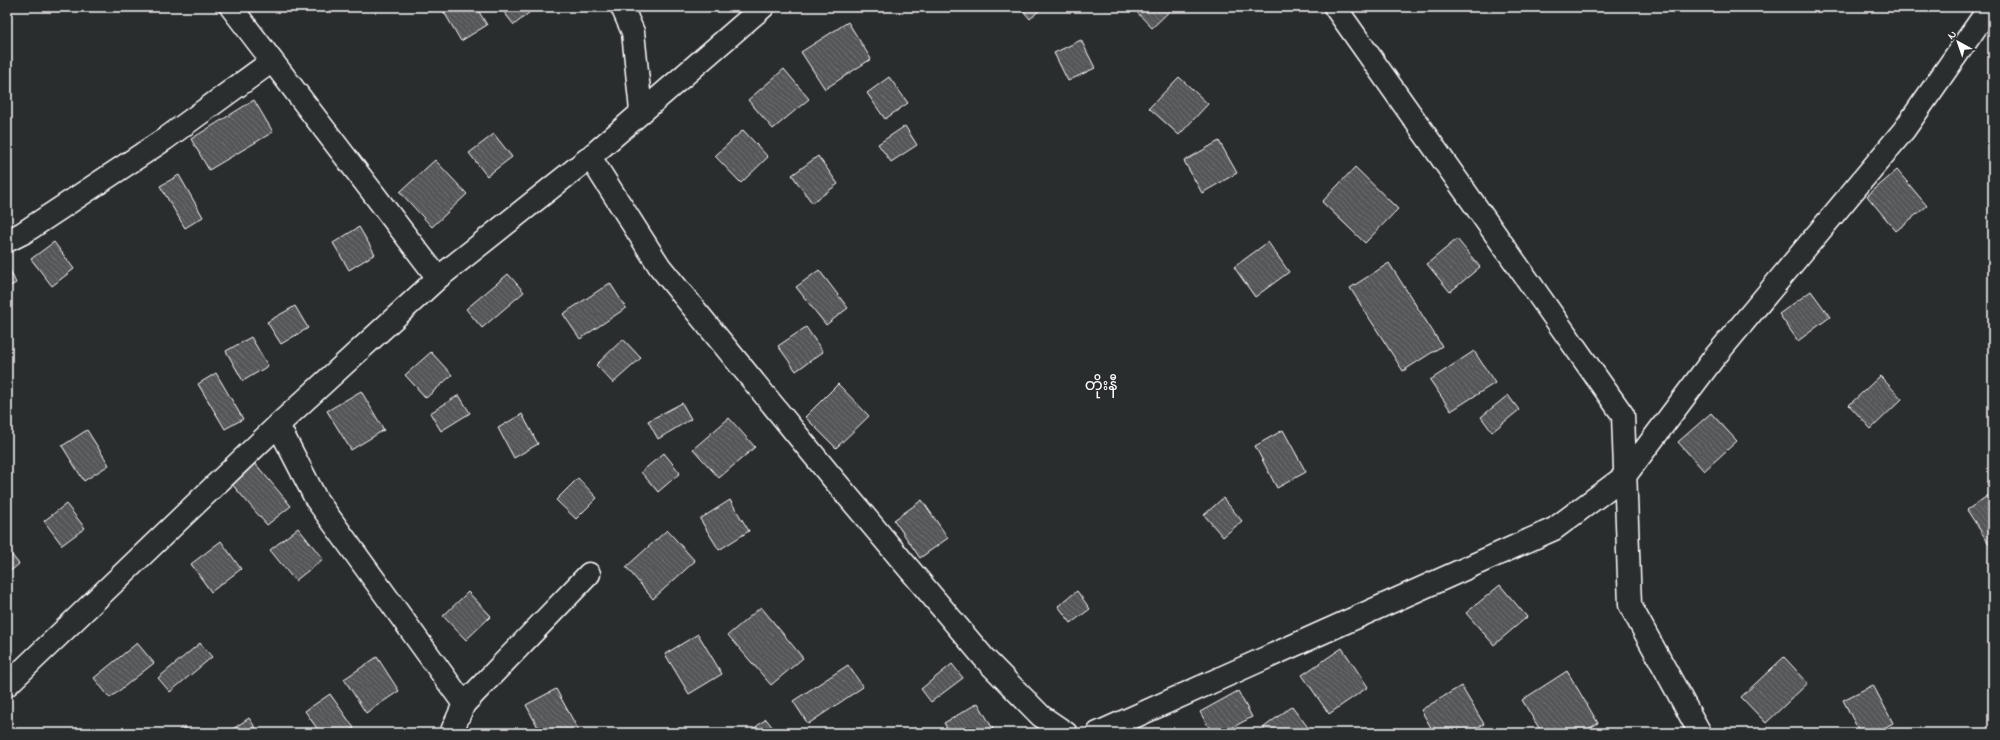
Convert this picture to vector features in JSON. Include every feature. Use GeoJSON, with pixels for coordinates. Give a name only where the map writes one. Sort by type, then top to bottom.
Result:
{"type":"FeatureCollection","features":[{"type":"Feature","properties":{"kind":"street"},"geometry":{"type":"LineString","coordinates":[[231,7],[438,278]]}},
{"type":"Feature","properties":{"kind":"street"},"geometry":{"type":"LineString","coordinates":[[622,7],[633,32],[641,111]]}},
{"type":"Feature","properties":{"kind":"street"},"geometry":{"type":"LineString","coordinates":[[7,685],[278,425],[438,278],[590,157],[641,111],[763,7]]}},
{"type":"Feature","properties":{"kind":"street"},"geometry":{"type":"LineString","coordinates":[[1335,7],[1623,415],[1630,605],[1700,733]]}},
{"type":"Feature","properties":{"kind":"street"},"geometry":{"type":"LineString","coordinates":[[1098,733],[1554,529],[1626,476],[1713,359],[1904,130],[1990,7]]}},
{"type":"Feature","properties":{"kind":"street"},"geometry":{"type":"LineString","coordinates":[[7,241],[23,233],[165,140],[272,61]]}},
{"type":"Feature","properties":{"kind":"street"},"geometry":{"type":"LineString","coordinates":[[590,157],[660,268],[830,475],[985,660],[1041,716],[1066,733]]}},
{"type":"Feature","properties":{"kind":"street"},"geometry":{"type":"LineString","coordinates":[[278,425],[316,499],[464,704]]}},
{"type":"Feature","properties":{"kind":"street"},"geometry":{"type":"LineString","coordinates":[[451,733],[464,704],[589,574]]}},
{"type":"Feature","properties":{"kind":"building"},"geometry":{"type":"Polygon","coordinates":[[[441,7],[476,7],[487,25],[461,41],[441,7]]]}},
{"type":"Feature","properties":{"kind":"building"},"geometry":{"type":"Polygon","coordinates":[[[500,7],[536,7],[514,25],[500,7]]]}},
{"type":"Feature","properties":{"kind":"building"},"geometry":{"type":"Polygon","coordinates":[[[1020,7],[1043,7],[1030,19],[1020,7]]]}},
{"type":"Feature","properties":{"kind":"building"},"geometry":{"type":"Polygon","coordinates":[[[1132,7],[1174,7],[1152,28],[1132,7]]]}},
{"type":"Feature","properties":{"kind":"building"},"geometry":{"type":"Polygon","coordinates":[[[848,22],[871,59],[825,89],[801,52],[848,22]]]}},
{"type":"Feature","properties":{"kind":"building"},"geometry":{"type":"Polygon","coordinates":[[[1081,40],[1095,68],[1068,81],[1054,53],[1081,40]]]}},
{"type":"Feature","properties":{"kind":"building"},"geometry":{"type":"Polygon","coordinates":[[[784,69],[809,99],[773,129],[748,100],[784,69]]]}},
{"type":"Feature","properties":{"kind":"building"},"geometry":{"type":"Polygon","coordinates":[[[889,77],[908,103],[885,119],[867,93],[889,77]]]}},
{"type":"Feature","properties":{"kind":"building"},"geometry":{"type":"Polygon","coordinates":[[[1179,77],[1208,104],[1179,135],[1149,108],[1179,77]]]}},
{"type":"Feature","properties":{"kind":"building"},"geometry":{"type":"Polygon","coordinates":[[[254,100],[273,132],[209,170],[191,139],[254,100]]]}},
{"type":"Feature","properties":{"kind":"building"},"geometry":{"type":"Polygon","coordinates":[[[905,126],[917,145],[891,162],[878,144],[905,126]]]}},
{"type":"Feature","properties":{"kind":"building"},"geometry":{"type":"Polygon","coordinates":[[[743,130],[768,157],[741,183],[715,156],[743,130]]]}},
{"type":"Feature","properties":{"kind":"building"},"geometry":{"type":"Polygon","coordinates":[[[494,134],[512,157],[487,176],[469,153],[494,134]]]}},
{"type":"Feature","properties":{"kind":"building"},"geometry":{"type":"Polygon","coordinates":[[[1219,141],[1237,173],[1202,193],[1184,161],[1219,141]]]}},
{"type":"Feature","properties":{"kind":"building"},"geometry":{"type":"Polygon","coordinates":[[[818,156],[838,184],[812,203],[792,175],[818,156]]]}},
{"type":"Feature","properties":{"kind":"building"},"geometry":{"type":"Polygon","coordinates":[[[435,160],[467,194],[432,227],[400,192],[435,160]]]}},
{"type":"Feature","properties":{"kind":"building"},"geometry":{"type":"Polygon","coordinates":[[[1355,167],[1398,209],[1365,243],[1322,202],[1355,167]]]}},
{"type":"Feature","properties":{"kind":"building"},"geometry":{"type":"Polygon","coordinates":[[[1897,170],[1927,206],[1896,231],[1867,196],[1897,170]]]}},
{"type":"Feature","properties":{"kind":"building"},"geometry":{"type":"Polygon","coordinates":[[[179,175],[203,217],[185,228],[160,186],[179,175]]]}},
{"type":"Feature","properties":{"kind":"building"},"geometry":{"type":"Polygon","coordinates":[[[359,227],[375,254],[349,270],[333,243],[359,227]]]}},
{"type":"Feature","properties":{"kind":"building"},"geometry":{"type":"Polygon","coordinates":[[[1457,239],[1480,267],[1450,292],[1427,264],[1457,239]]]}},
{"type":"Feature","properties":{"kind":"building"},"geometry":{"type":"Polygon","coordinates":[[[54,242],[74,269],[52,286],[31,259],[54,242]]]}},
{"type":"Feature","properties":{"kind":"building"},"geometry":{"type":"Polygon","coordinates":[[[1268,242],[1289,272],[1255,297],[1234,267],[1268,242]]]}},
{"type":"Feature","properties":{"kind":"building"},"geometry":{"type":"Polygon","coordinates":[[[1389,263],[1442,346],[1403,371],[1350,288],[1389,263]]]}},
{"type":"Feature","properties":{"kind":"building"},"geometry":{"type":"Polygon","coordinates":[[[7,264],[16,283],[7,288],[7,264]]]}},
{"type":"Feature","properties":{"kind":"building"},"geometry":{"type":"Polygon","coordinates":[[[819,270],[848,308],[826,325],[796,287],[819,270]]]}},
{"type":"Feature","properties":{"kind":"building"},"geometry":{"type":"Polygon","coordinates":[[[508,274],[524,292],[482,328],[466,309],[508,274]]]}},
{"type":"Feature","properties":{"kind":"building"},"geometry":{"type":"Polygon","coordinates":[[[610,283],[626,308],[580,339],[563,314],[610,283]]]}},
{"type":"Feature","properties":{"kind":"building"},"geometry":{"type":"Polygon","coordinates":[[[1811,291],[1830,317],[1798,341],[1779,314],[1811,291]]]}},
{"type":"Feature","properties":{"kind":"building"},"geometry":{"type":"Polygon","coordinates":[[[295,306],[308,328],[281,344],[267,322],[295,306]]]}},
{"type":"Feature","properties":{"kind":"building"},"geometry":{"type":"Polygon","coordinates":[[[806,327],[823,352],[796,371],[778,346],[806,327]]]}},
{"type":"Feature","properties":{"kind":"building"},"geometry":{"type":"Polygon","coordinates":[[[251,337],[268,366],[243,381],[226,351],[251,337]]]}},
{"type":"Feature","properties":{"kind":"building"},"geometry":{"type":"Polygon","coordinates":[[[623,339],[641,358],[613,383],[596,365],[623,339]]]}},
{"type":"Feature","properties":{"kind":"building"},"geometry":{"type":"Polygon","coordinates":[[[1474,351],[1495,383],[1451,411],[1430,380],[1474,351]]]}},
{"type":"Feature","properties":{"kind":"building"},"geometry":{"type":"Polygon","coordinates":[[[431,352],[452,375],[426,398],[405,375],[431,352]]]}},
{"type":"Feature","properties":{"kind":"building"},"geometry":{"type":"Polygon","coordinates":[[[216,373],[243,419],[225,429],[198,384],[216,373]]]}},
{"type":"Feature","properties":{"kind":"building"},"geometry":{"type":"Polygon","coordinates":[[[1880,376],[1902,399],[1871,429],[1849,405],[1880,376]]]}},
{"type":"Feature","properties":{"kind":"building"},"geometry":{"type":"Polygon","coordinates":[[[838,384],[869,416],[836,448],[805,417],[838,384]]]}},
{"type":"Feature","properties":{"kind":"building"},"geometry":{"type":"Polygon","coordinates":[[[361,391],[384,430],[351,450],[327,411],[361,391]]]}},
{"type":"Feature","properties":{"kind":"building"},"geometry":{"type":"Polygon","coordinates":[[[459,395],[470,413],[441,431],[430,413],[459,395]]]}},
{"type":"Feature","properties":{"kind":"building"},"geometry":{"type":"Polygon","coordinates":[[[1508,395],[1519,410],[1492,432],[1481,417],[1508,395]]]}},
{"type":"Feature","properties":{"kind":"building"},"geometry":{"type":"Polygon","coordinates":[[[682,403],[691,419],[658,439],[648,421],[682,403]]]}},
{"type":"Feature","properties":{"kind":"building"},"geometry":{"type":"Polygon","coordinates":[[[1711,413],[1737,441],[1704,471],[1678,442],[1711,413]]]}},
{"type":"Feature","properties":{"kind":"building"},"geometry":{"type":"Polygon","coordinates":[[[522,414],[538,444],[514,458],[498,428],[522,414]]]}},
{"type":"Feature","properties":{"kind":"building"},"geometry":{"type":"Polygon","coordinates":[[[729,418],[755,447],[719,478],[693,449],[729,418]]]}},
{"type":"Feature","properties":{"kind":"building"},"geometry":{"type":"Polygon","coordinates":[[[87,430],[109,465],[84,481],[62,446],[87,430]]]}},
{"type":"Feature","properties":{"kind":"building"},"geometry":{"type":"Polygon","coordinates":[[[1283,430],[1306,472],[1277,488],[1255,446],[1283,430]]]}},
{"type":"Feature","properties":{"kind":"building"},"geometry":{"type":"Polygon","coordinates":[[[664,453],[680,473],[658,492],[641,472],[664,453]]]}},
{"type":"Feature","properties":{"kind":"building"},"geometry":{"type":"Polygon","coordinates":[[[254,462],[291,506],[267,525],[230,482],[254,462]]]}},
{"type":"Feature","properties":{"kind":"building"},"geometry":{"type":"Polygon","coordinates":[[[578,478],[597,498],[576,519],[556,500],[578,478]]]}},
{"type":"Feature","properties":{"kind":"building"},"geometry":{"type":"Polygon","coordinates":[[[1993,492],[1993,550],[1967,510],[1993,492]]]}},
{"type":"Feature","properties":{"kind":"building"},"geometry":{"type":"Polygon","coordinates":[[[1223,498],[1242,521],[1223,537],[1204,515],[1223,498]]]}},
{"type":"Feature","properties":{"kind":"building"},"geometry":{"type":"Polygon","coordinates":[[[730,500],[749,531],[719,550],[700,519],[730,500]]]}},
{"type":"Feature","properties":{"kind":"building"},"geometry":{"type":"Polygon","coordinates":[[[922,500],[948,538],[920,558],[894,520],[922,500]]]}},
{"type":"Feature","properties":{"kind":"building"},"geometry":{"type":"Polygon","coordinates":[[[66,504],[85,528],[62,545],[44,521],[66,504]]]}},
{"type":"Feature","properties":{"kind":"building"},"geometry":{"type":"Polygon","coordinates":[[[298,528],[323,559],[295,581],[270,550],[298,528]]]}},
{"type":"Feature","properties":{"kind":"building"},"geometry":{"type":"Polygon","coordinates":[[[667,530],[695,561],[653,599],[626,567],[667,530]]]}},
{"type":"Feature","properties":{"kind":"building"},"geometry":{"type":"Polygon","coordinates":[[[221,541],[241,569],[211,592],[191,564],[221,541]]]}},
{"type":"Feature","properties":{"kind":"building"},"geometry":{"type":"Polygon","coordinates":[[[7,549],[19,564],[7,574],[7,549]]]}},
{"type":"Feature","properties":{"kind":"building"},"geometry":{"type":"Polygon","coordinates":[[[1500,585],[1527,617],[1494,645],[1466,613],[1500,585]]]}},
{"type":"Feature","properties":{"kind":"building"},"geometry":{"type":"Polygon","coordinates":[[[1077,591],[1090,609],[1071,623],[1058,606],[1077,591]]]}},
{"type":"Feature","properties":{"kind":"building"},"geometry":{"type":"Polygon","coordinates":[[[468,592],[491,616],[466,640],[443,616],[468,592]]]}},
{"type":"Feature","properties":{"kind":"building"},"geometry":{"type":"Polygon","coordinates":[[[761,607],[803,658],[771,685],[728,635],[761,607]]]}},
{"type":"Feature","properties":{"kind":"building"},"geometry":{"type":"Polygon","coordinates":[[[698,634],[722,674],[689,694],[665,654],[698,634]]]}},
{"type":"Feature","properties":{"kind":"building"},"geometry":{"type":"Polygon","coordinates":[[[137,643],[154,663],[110,698],[94,678],[137,643]]]}},
{"type":"Feature","properties":{"kind":"building"},"geometry":{"type":"Polygon","coordinates":[[[200,643],[212,657],[170,692],[158,678],[200,643]]]}},
{"type":"Feature","properties":{"kind":"building"},"geometry":{"type":"Polygon","coordinates":[[[1342,648],[1368,687],[1329,714],[1302,675],[1342,648]]]}},
{"type":"Feature","properties":{"kind":"building"},"geometry":{"type":"Polygon","coordinates":[[[377,657],[399,691],[366,713],[344,679],[377,657]]]}},
{"type":"Feature","properties":{"kind":"building"},"geometry":{"type":"Polygon","coordinates":[[[1784,657],[1808,683],[1766,723],[1741,697],[1784,657]]]}},
{"type":"Feature","properties":{"kind":"building"},"geometry":{"type":"Polygon","coordinates":[[[952,664],[963,678],[931,702],[921,689],[952,664]]]}},
{"type":"Feature","properties":{"kind":"building"},"geometry":{"type":"Polygon","coordinates":[[[848,665],[863,687],[808,724],[793,701],[848,665]]]}},
{"type":"Feature","properties":{"kind":"building"},"geometry":{"type":"Polygon","coordinates":[[[1567,671],[1598,723],[1582,733],[1542,733],[1522,700],[1567,671]]]}},
{"type":"Feature","properties":{"kind":"building"},"geometry":{"type":"Polygon","coordinates":[[[1873,685],[1893,723],[1875,733],[1860,733],[1843,700],[1873,685]]]}},
{"type":"Feature","properties":{"kind":"building"},"geometry":{"type":"Polygon","coordinates":[[[1461,686],[1484,724],[1468,733],[1434,733],[1421,710],[1461,686]]]}},
{"type":"Feature","properties":{"kind":"building"},"geometry":{"type":"Polygon","coordinates":[[[556,689],[580,733],[541,733],[526,705],[556,689]]]}},
{"type":"Feature","properties":{"kind":"building"},"geometry":{"type":"Polygon","coordinates":[[[1238,691],[1252,717],[1222,733],[1212,733],[1200,712],[1238,691]]]}},
{"type":"Feature","properties":{"kind":"building"},"geometry":{"type":"Polygon","coordinates":[[[330,694],[354,728],[347,733],[320,733],[305,711],[330,694]]]}},
{"type":"Feature","properties":{"kind":"building"},"geometry":{"type":"Polygon","coordinates":[[[978,703],[993,729],[986,733],[950,733],[944,723],[978,703]]]}},
{"type":"Feature","properties":{"kind":"building"},"geometry":{"type":"Polygon","coordinates":[[[1292,706],[1312,733],[1267,733],[1263,728],[1292,706]]]}},
{"type":"Feature","properties":{"kind":"building"},"geometry":{"type":"Polygon","coordinates":[[[249,718],[259,733],[227,733],[249,718]]]}},
{"type":"Feature","properties":{"kind":"building"},"geometry":{"type":"Polygon","coordinates":[[[766,719],[777,733],[748,733],[766,719]]]}},
{"type":"Feature","properties":{"kind":"building"},"geometry":{"type":"Polygon","coordinates":[[[184,726],[190,733],[176,733],[184,726]]]}},
{"type":"Feature","properties":{"kind":"district","name":"တိုးနီ"},"geometry":{"type":"Point","coordinates":[1101,384]}}]}
